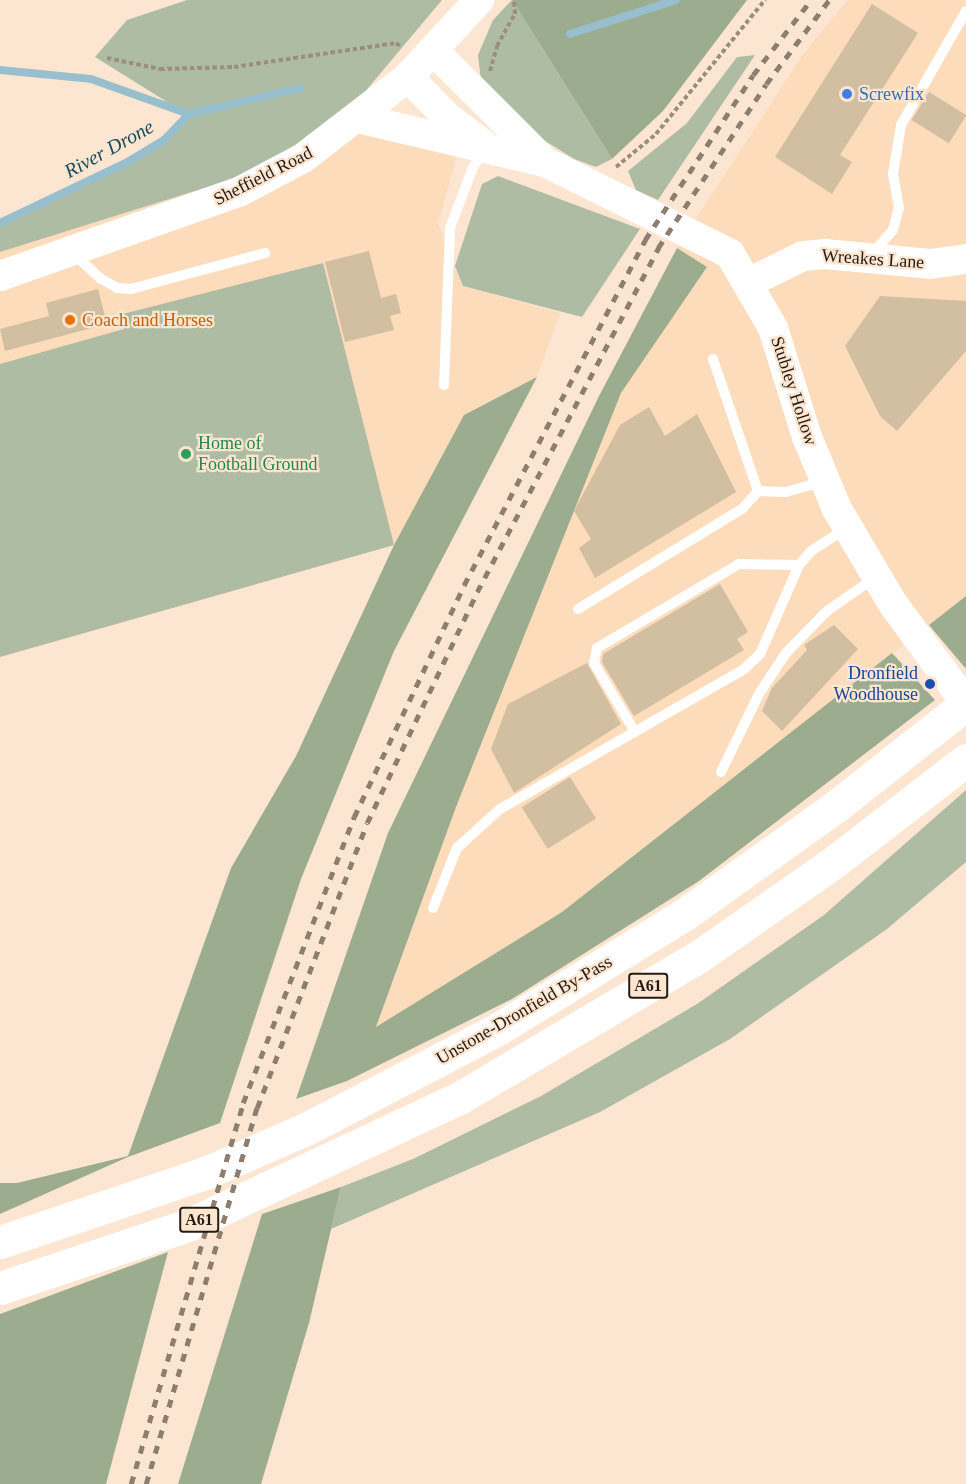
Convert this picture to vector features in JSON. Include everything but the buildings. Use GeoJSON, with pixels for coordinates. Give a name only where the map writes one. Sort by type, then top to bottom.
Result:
{"type":"FeatureCollection","features":[{"type":"Feature","properties":{"kind":"highway","name":"Unstone-Dronfield By-Pass"},"geometry":{"type":"LineString","coordinates":[[0,1242],[205,1173],[308,1128],[498,1029],[685,914],[959,710]]}},
{"type":"Feature","properties":{"kind":"highway","name":"A61"},"geometry":{"type":"LineString","coordinates":[[0,1288],[188,1225],[306,1173],[461,1097],[698,957],[834,862],[966,760]]}},
{"type":"Feature","properties":{"kind":"main road","name":"Sheffield Road"},"geometry":{"type":"LineString","coordinates":[[0,276],[72,253],[239,192],[303,158],[357,118],[421,63],[479,0]]}},
{"type":"Feature","properties":{"kind":"main road","name":"Stubley Hollow"},"geometry":{"type":"LineString","coordinates":[[421,63],[447,117],[488,148]]}},
{"type":"Feature","properties":{"kind":"main road","name":"Stubley Hollow"},"geometry":{"type":"LineString","coordinates":[[421,63],[545,162],[694,234],[730,254],[750,282],[773,328],[825,481],[848,528],[959,710]]}},
{"type":"Feature","properties":{"kind":"main road","name":"Stubley Hollow"},"geometry":{"type":"LineString","coordinates":[[357,118],[466,147],[488,148],[545,162]]}},
{"type":"Feature","properties":{"kind":"main road","name":"Wreakes Lane"},"geometry":{"type":"LineString","coordinates":[[750,282],[803,256],[867,258],[930,264],[966,259]]}},
{"type":"Feature","properties":{"kind":"lane"},"geometry":{"type":"LineString","coordinates":[[867,258],[893,230],[899,208],[893,174],[901,125],[966,11]]}},
{"type":"Feature","properties":{"kind":"lane"},"geometry":{"type":"LineString","coordinates":[[444,385],[450,228],[472,167],[488,148]]}},
{"type":"Feature","properties":{"kind":"lane"},"geometry":{"type":"LineString","coordinates":[[72,253],[100,278],[117,288],[131,289],[265,253]]}},
{"type":"Feature","properties":{"kind":"lane"},"geometry":{"type":"LineString","coordinates":[[713,358],[758,491]]}},
{"type":"Feature","properties":{"kind":"lane"},"geometry":{"type":"LineString","coordinates":[[758,491],[786,492],[825,481]]}},
{"type":"Feature","properties":{"kind":"lane"},"geometry":{"type":"LineString","coordinates":[[579,609],[742,509],[758,491]]}},
{"type":"Feature","properties":{"kind":"lane"},"geometry":{"type":"LineString","coordinates":[[433,908],[457,848],[471,832],[500,809],[744,669],[760,654],[799,565],[811,551],[848,528]]}},
{"type":"Feature","properties":{"kind":"lane"},"geometry":{"type":"LineString","coordinates":[[635,732],[594,663],[597,648],[739,564],[799,565]]}},
{"type":"Feature","properties":{"kind":"lane"},"geometry":{"type":"LineString","coordinates":[[721,772],[759,694],[786,652],[827,611],[876,577]]}},
{"type":"Feature","properties":{"kind":"path"},"geometry":{"type":"LineString","coordinates":[[487,83],[497,46],[515,14],[514,0]]}},
{"type":"Feature","properties":{"kind":"path"},"geometry":{"type":"LineString","coordinates":[[600,190],[656,134],[765,0]]}},
{"type":"Feature","properties":{"kind":"path"},"geometry":{"type":"LineString","coordinates":[[107,58],[160,69],[234,68],[396,43],[421,63]]}},
{"type":"Feature","properties":{"kind":"shaded area"},"geometry":{"type":"Polygon","coordinates":[[[848,0],[966,0],[966,596],[562,912],[376,1028],[456,807],[621,393],[707,267],[677,248],[804,53],[848,0]]]}},
{"type":"Feature","properties":{"kind":"shaded area"},"geometry":{"type":"Polygon","coordinates":[[[353,106],[459,148],[438,223],[463,286],[560,313],[537,377],[464,415],[394,545],[0,657],[0,252],[230,180],[353,106]]]}},
{"type":"Feature","properties":{"kind":"green space"},"geometry":{"type":"Polygon","coordinates":[[[187,0],[442,0],[353,106],[310,138],[230,180],[0,252],[0,223],[164,140],[188,115],[95,57],[127,20],[187,0]]]}},
{"type":"Feature","properties":{"kind":"green space"},"geometry":{"type":"Polygon","coordinates":[[[512,0],[612,159],[596,167],[574,159],[523,127],[481,81],[478,55],[493,20],[512,0]]]}},
{"type":"Feature","properties":{"kind":"green space"},"geometry":{"type":"Polygon","coordinates":[[[512,0],[747,0],[663,111],[612,159],[512,0]]]}},
{"type":"Feature","properties":{"kind":"green space"},"geometry":{"type":"Polygon","coordinates":[[[755,55],[658,200],[636,190],[628,171],[687,123],[737,57],[755,55]]]}},
{"type":"Feature","properties":{"kind":"green space"},"geometry":{"type":"Polygon","coordinates":[[[498,176],[640,229],[582,317],[463,286],[455,266],[482,184],[498,176]]]}},
{"type":"Feature","properties":{"kind":"green space"},"geometry":{"type":"Polygon","coordinates":[[[677,248],[707,267],[621,393],[456,807],[376,1027],[562,912],[892,653],[935,700],[699,881],[512,999],[347,1081],[296,1099],[388,833],[599,396],[677,248]]]}},
{"type":"Feature","properties":{"kind":"green space","name":"Home of Football Ground"},"geometry":{"type":"Polygon","coordinates":[[[323,263],[394,545],[0,657],[0,364],[124,329],[119,315],[323,263]]]}},
{"type":"Feature","properties":{"kind":"green space"},"geometry":{"type":"Polygon","coordinates":[[[537,377],[394,651],[301,879],[220,1123],[128,1157],[0,1214],[0,1183],[17,1183],[128,1156],[231,868],[296,756],[394,545],[464,415],[537,377]]]}},
{"type":"Feature","properties":{"kind":"green space"},"geometry":{"type":"Polygon","coordinates":[[[966,596],[966,669],[929,625],[966,596]]]}},
{"type":"Feature","properties":{"kind":"green space"},"geometry":{"type":"Polygon","coordinates":[[[966,790],[966,862],[887,929],[730,1039],[600,1112],[331,1229],[341,1187],[413,1159],[541,1096],[697,1004],[824,915],[966,790]]]}},
{"type":"Feature","properties":{"kind":"green space"},"geometry":{"type":"Polygon","coordinates":[[[341,1187],[309,1323],[261,1484],[178,1484],[262,1214],[341,1187]]]}},
{"type":"Feature","properties":{"kind":"green space"},"geometry":{"type":"Polygon","coordinates":[[[168,1252],[106,1484],[0,1484],[0,1314],[168,1252]]]}},
{"type":"Feature","properties":{"kind":"waterway","name":"River Drone"},"geometry":{"type":"LineString","coordinates":[[570,34],[676,0]]}},
{"type":"Feature","properties":{"kind":"waterway"},"geometry":{"type":"LineString","coordinates":[[0,70],[91,79],[189,114]]}},
{"type":"Feature","properties":{"kind":"waterway","name":"River Drone"},"geometry":{"type":"LineString","coordinates":[[0,223],[126,163],[164,140],[189,114],[300,88]]}},
{"type":"Feature","properties":{"kind":"railway"},"geometry":{"type":"LineString","coordinates":[[131,1484],[243,1103],[354,817],[464,585],[645,240],[753,75],[811,0]]}},
{"type":"Feature","properties":{"kind":"railway"},"geometry":{"type":"LineString","coordinates":[[146,1484],[257,1108],[367,823],[477,592],[658,248],[766,84],[829,0]]}},
{"type":"Feature","properties":{"kind":"place","name":"Screwfix"},"geometry":{"type":"Point","coordinates":[847,94]}},
{"type":"Feature","properties":{"kind":"place","name":"Coach and Horses"},"geometry":{"type":"Point","coordinates":[70,320]}},
{"type":"Feature","properties":{"kind":"place","name":"Home of Football Ground"},"geometry":{"type":"Point","coordinates":[186,454]}},
{"type":"Feature","properties":{"kind":"place","name":"Dronfield Woodhouse"},"geometry":{"type":"Point","coordinates":[930,684]}}]}
